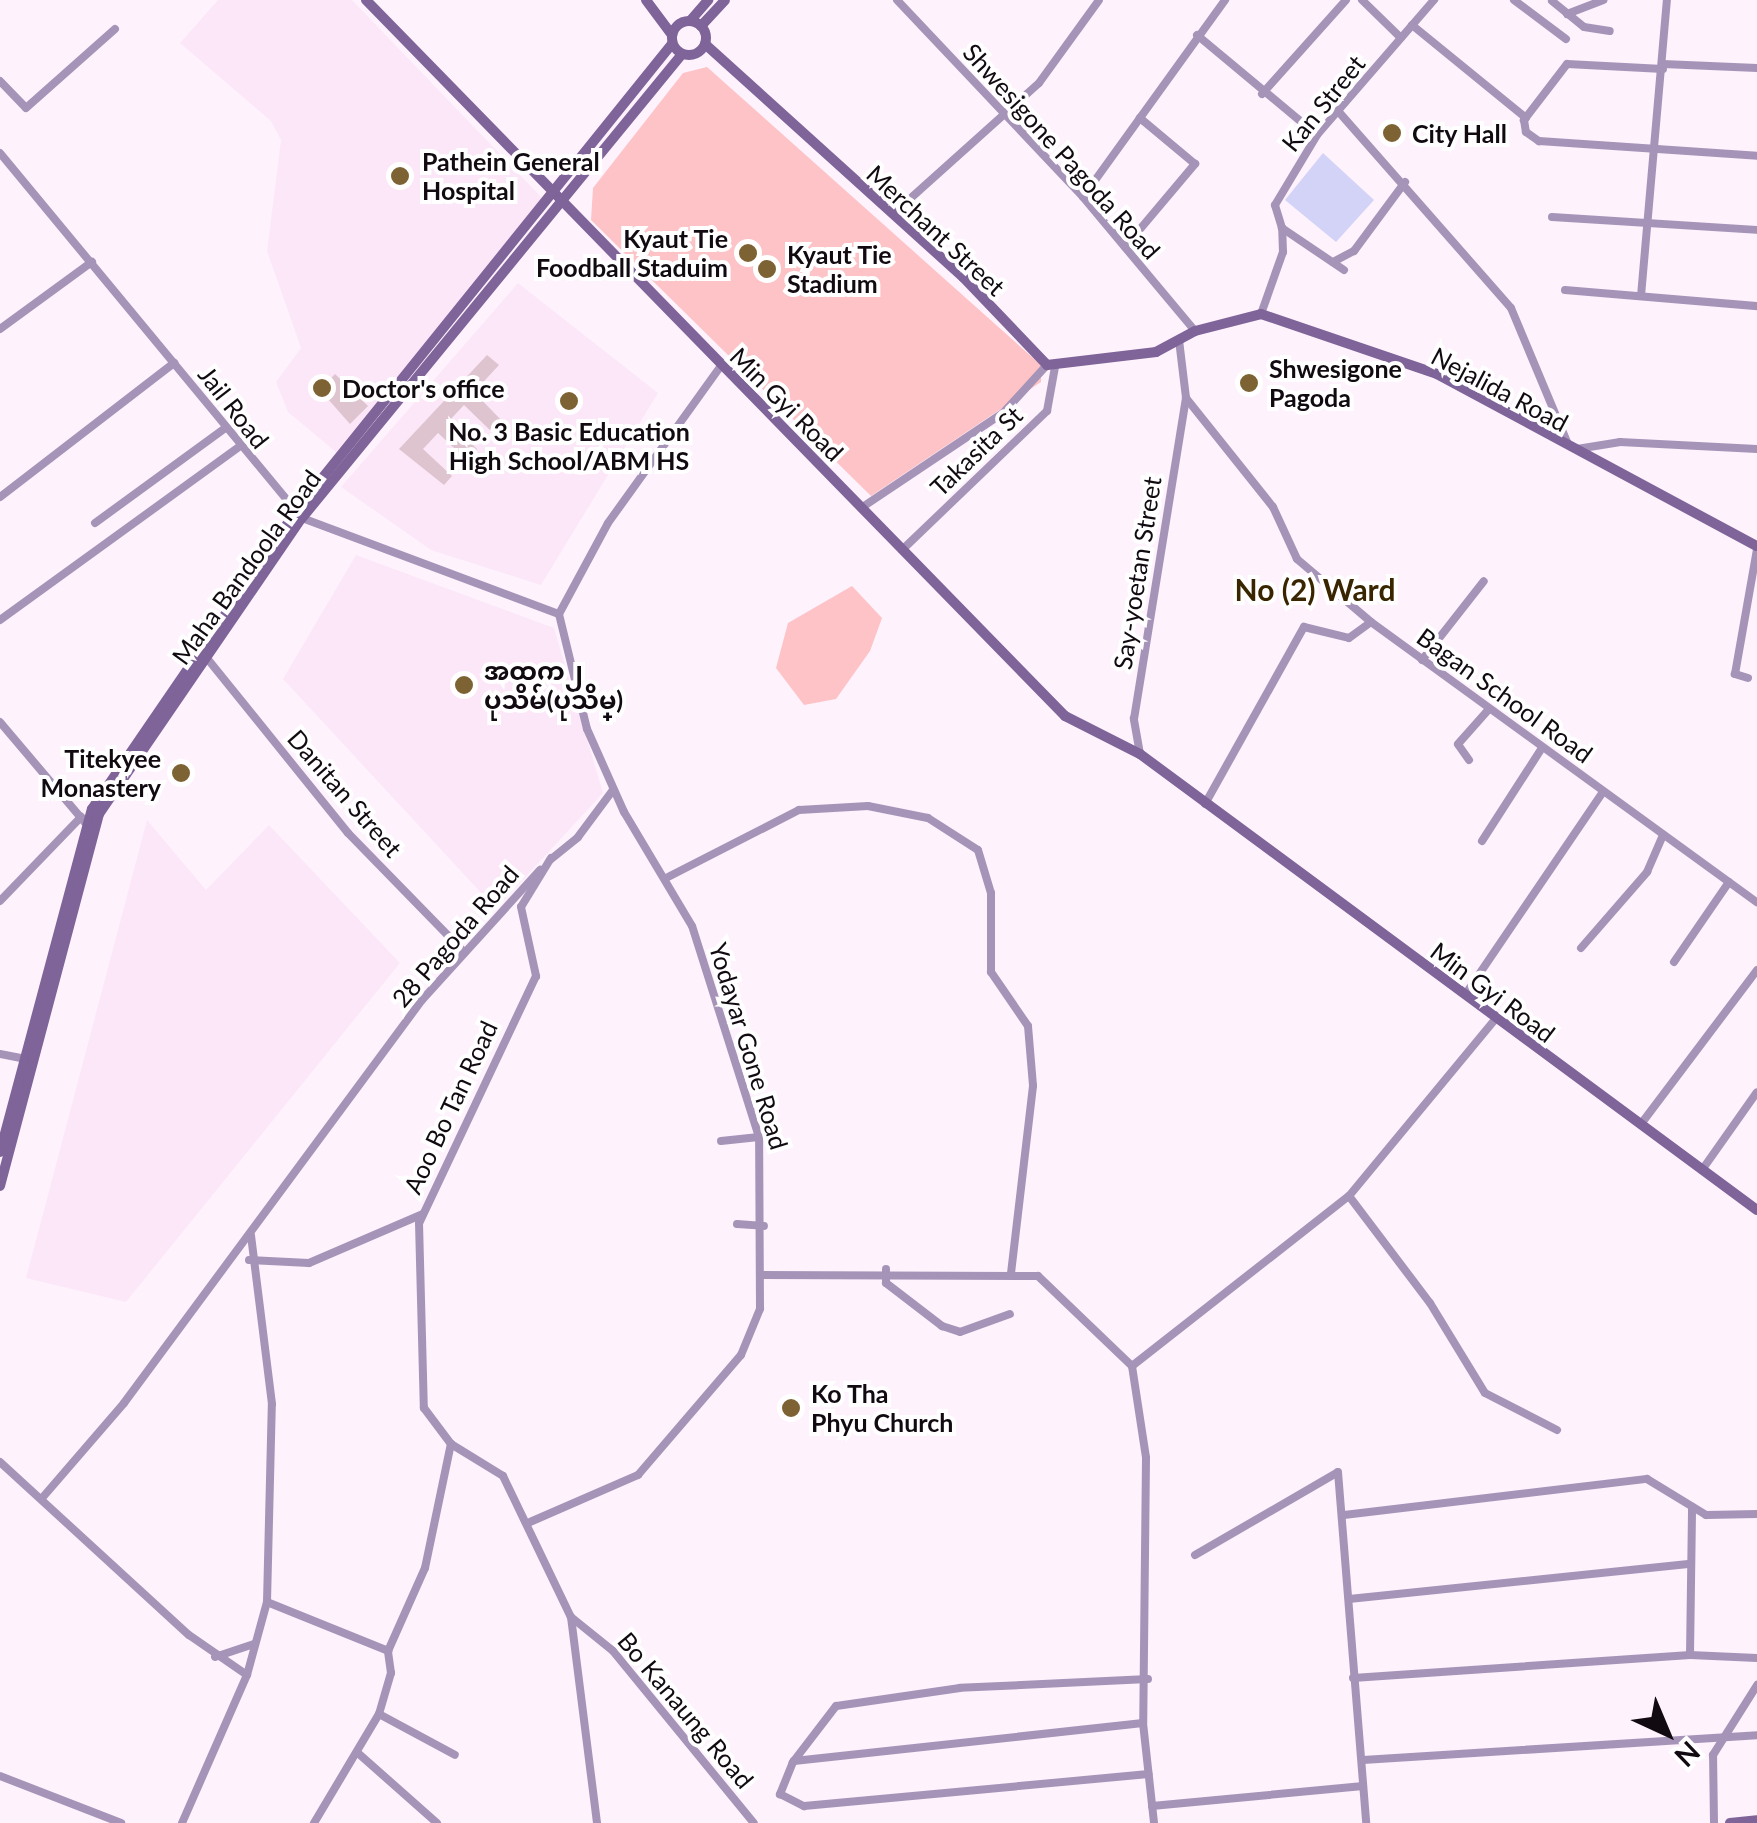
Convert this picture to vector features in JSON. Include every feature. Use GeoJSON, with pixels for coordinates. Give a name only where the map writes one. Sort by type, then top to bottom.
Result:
{"type":"FeatureCollection","features":[{"type":"Feature","properties":{"kind":"main road","name":"Min Gyi Road"},"geometry":{"type":"LineString","coordinates":[[366,0],[555,199],[1065,716],[1140,754],[1757,1210]]}},
{"type":"Feature","properties":{"kind":"main road"},"geometry":{"type":"LineString","coordinates":[[646,0],[663,18],[705,44],[710,56]]}},
{"type":"Feature","properties":{"kind":"main road"},"geometry":{"type":"LineString","coordinates":[[708,0],[683,30],[682,54],[710,56]]}},
{"type":"Feature","properties":{"kind":"main road"},"geometry":{"type":"LineString","coordinates":[[683,30],[725,0]]}},
{"type":"Feature","properties":{"kind":"main road","name":"Maha Bandoola Road"},"geometry":{"type":"LineString","coordinates":[[0,1186],[86,823],[299,515],[555,199],[683,30]]}},
{"type":"Feature","properties":{"kind":"main road"},"geometry":{"type":"LineString","coordinates":[[696,54],[705,44]]}},
{"type":"Feature","properties":{"kind":"main road","name":"Maha Bandoola Road"},"geometry":{"type":"LineString","coordinates":[[555,199],[682,54]]}},
{"type":"Feature","properties":{"kind":"main road","name":"Merchant Street"},"geometry":{"type":"LineString","coordinates":[[710,56],[893,214],[1051,366]]}},
{"type":"Feature","properties":{"kind":"main road"},"geometry":{"type":"LineString","coordinates":[[1051,366],[1156,352],[1194,331],[1261,314]]}},
{"type":"Feature","properties":{"kind":"main road","name":"Nejalida Road"},"geometry":{"type":"LineString","coordinates":[[1261,314],[1437,374],[1757,548]]}},
{"type":"Feature","properties":{"kind":"main road","name":"Maha Bandoola Road"},"geometry":{"type":"LineString","coordinates":[[86,823],[299,515]]}},
{"type":"Feature","properties":{"kind":"main road","name":"Maha Bandoola Road"},"geometry":{"type":"LineString","coordinates":[[0,1152],[30,1060]]}},
{"type":"Feature","properties":{"kind":"main road"},"geometry":{"type":"LineString","coordinates":[[1730,1823],[1757,1820]]}},
{"type":"Feature","properties":{"kind":"street","name":"Shwesigone Pagoda Road"},"geometry":{"type":"LineString","coordinates":[[897,0],[1084,197],[1194,331]]}},
{"type":"Feature","properties":{"kind":"street"},"geometry":{"type":"LineString","coordinates":[[893,214],[1006,115],[1099,0]]}},
{"type":"Feature","properties":{"kind":"street"},"geometry":{"type":"LineString","coordinates":[[1084,197],[1225,0]]}},
{"type":"Feature","properties":{"kind":"street"},"geometry":{"type":"LineString","coordinates":[[1262,94],[1346,0]]}},
{"type":"Feature","properties":{"kind":"street"},"geometry":{"type":"LineString","coordinates":[[1362,0],[1401,38]]}},
{"type":"Feature","properties":{"kind":"street","name":"Kan Street"},"geometry":{"type":"LineString","coordinates":[[1261,314],[1284,252],[1275,204],[1317,135],[1434,0]]}},
{"type":"Feature","properties":{"kind":"street"},"geometry":{"type":"LineString","coordinates":[[1514,0],[1566,39]]}},
{"type":"Feature","properties":{"kind":"street"},"geometry":{"type":"LineString","coordinates":[[1567,14],[1603,0]]}},
{"type":"Feature","properties":{"kind":"street"},"geometry":{"type":"LineString","coordinates":[[1641,296],[1667,0]]}},
{"type":"Feature","properties":{"kind":"street"},"geometry":{"type":"LineString","coordinates":[[1540,20],[1552,1],[1567,14],[1610,31]]}},
{"type":"Feature","properties":{"kind":"street"},"geometry":{"type":"LineString","coordinates":[[1412,26],[1526,118]]}},
{"type":"Feature","properties":{"kind":"street"},"geometry":{"type":"LineString","coordinates":[[0,81],[26,108],[115,29]]}},
{"type":"Feature","properties":{"kind":"street"},"geometry":{"type":"LineString","coordinates":[[1197,35],[1262,94],[1317,135]]}},
{"type":"Feature","properties":{"kind":"street"},"geometry":{"type":"LineString","coordinates":[[1757,68],[1567,64],[1526,118],[1526,132],[1539,140],[1757,156]]}},
{"type":"Feature","properties":{"kind":"street"},"geometry":{"type":"LineString","coordinates":[[1338,110],[1405,182],[1511,308],[1571,448],[1620,442],[1757,449]]}},
{"type":"Feature","properties":{"kind":"street"},"geometry":{"type":"LineString","coordinates":[[1124,247],[1194,164],[1140,118]]}},
{"type":"Feature","properties":{"kind":"street","name":"Jail Road"},"geometry":{"type":"LineString","coordinates":[[0,153],[174,363],[238,448],[299,515],[560,614]]}},
{"type":"Feature","properties":{"kind":"street"},"geometry":{"type":"LineString","coordinates":[[1333,262],[1354,251],[1405,182]]}},
{"type":"Feature","properties":{"kind":"street"},"geometry":{"type":"LineString","coordinates":[[1552,217],[1757,230]]}},
{"type":"Feature","properties":{"kind":"street"},"geometry":{"type":"LineString","coordinates":[[1282,228],[1344,270]]}},
{"type":"Feature","properties":{"kind":"street"},"geometry":{"type":"LineString","coordinates":[[0,329],[92,262]]}},
{"type":"Feature","properties":{"kind":"street"},"geometry":{"type":"LineString","coordinates":[[1565,290],[1757,306]]}},
{"type":"Feature","properties":{"kind":"street"},"geometry":{"type":"LineString","coordinates":[[1179,340],[1186,398]]}},
{"type":"Feature","properties":{"kind":"street"},"geometry":{"type":"LineString","coordinates":[[0,497],[174,363]]}},
{"type":"Feature","properties":{"kind":"street"},"geometry":{"type":"LineString","coordinates":[[613,790],[587,729],[560,614],[608,524],[720,366]]}},
{"type":"Feature","properties":{"kind":"street"},"geometry":{"type":"LineString","coordinates":[[861,508],[1003,413],[1051,366]]}},
{"type":"Feature","properties":{"kind":"street","name":"Takasita St"},"geometry":{"type":"LineString","coordinates":[[900,552],[1047,411],[1051,366]]}},
{"type":"Feature","properties":{"kind":"street","name":"Bagan School Road"},"geometry":{"type":"LineString","coordinates":[[1186,398],[1273,507],[1297,559],[1422,660],[1757,902]]}},
{"type":"Feature","properties":{"kind":"street","name":"Say-yoetan Street"},"geometry":{"type":"LineString","coordinates":[[1140,754],[1134,719],[1186,398]]}},
{"type":"Feature","properties":{"kind":"street"},"geometry":{"type":"LineString","coordinates":[[95,523],[224,429]]}},
{"type":"Feature","properties":{"kind":"street"},"geometry":{"type":"LineString","coordinates":[[0,620],[238,448]]}},
{"type":"Feature","properties":{"kind":"street"},"geometry":{"type":"LineString","coordinates":[[1748,678],[1735,674],[1757,548]]}},
{"type":"Feature","properties":{"kind":"street"},"geometry":{"type":"LineString","coordinates":[[1422,660],[1484,581]]}},
{"type":"Feature","properties":{"kind":"street"},"geometry":{"type":"LineString","coordinates":[[1205,804],[1304,627],[1348,638],[1372,622]]}},
{"type":"Feature","properties":{"kind":"street","name":"Danitan Street"},"geometry":{"type":"LineString","coordinates":[[204,656],[348,833],[463,950]]}},
{"type":"Feature","properties":{"kind":"street"},"geometry":{"type":"LineString","coordinates":[[1469,760],[1458,744],[1489,709]]}},
{"type":"Feature","properties":{"kind":"street"},"geometry":{"type":"LineString","coordinates":[[0,722],[86,823],[0,901]]}},
{"type":"Feature","properties":{"kind":"street"},"geometry":{"type":"LineString","coordinates":[[1482,841],[1542,748]]}},
{"type":"Feature","properties":{"kind":"street","name":"28 Pagoda Road"},"geometry":{"type":"LineString","coordinates":[[43,1497],[251,1235],[286,1174],[463,950],[551,858],[578,838],[613,790]]}},
{"type":"Feature","properties":{"kind":"street","name":"Yodayar Gone Road"},"geometry":{"type":"LineString","coordinates":[[530,1522],[638,1475],[741,1355],[760,1309],[764,1226],[759,1137],[692,926],[668,877],[613,790]]}},
{"type":"Feature","properties":{"kind":"street"},"geometry":{"type":"LineString","coordinates":[[1464,995],[1603,792]]}},
{"type":"Feature","properties":{"kind":"street"},"geometry":{"type":"LineString","coordinates":[[668,877],[799,810],[868,806],[928,818],[978,850],[991,893],[991,972],[1028,1026],[1033,1086],[1011,1273]]}},
{"type":"Feature","properties":{"kind":"street"},"geometry":{"type":"LineString","coordinates":[[1581,948],[1646,872],[1663,835]]}},
{"type":"Feature","properties":{"kind":"street","name":"Aoo Bo Tan Road"},"geometry":{"type":"LineString","coordinates":[[530,1522],[503,1476],[452,1444],[424,1408],[422,1214],[536,976],[520,907],[551,858]]}},
{"type":"Feature","properties":{"kind":"street"},"geometry":{"type":"LineString","coordinates":[[1674,962],[1729,882]]}},
{"type":"Feature","properties":{"kind":"street"},"geometry":{"type":"LineString","coordinates":[[1641,1124],[1757,970]]}},
{"type":"Feature","properties":{"kind":"street"},"geometry":{"type":"LineString","coordinates":[[1132,1366],[1349,1196],[1496,1018]]}},
{"type":"Feature","properties":{"kind":"street"},"geometry":{"type":"LineString","coordinates":[[0,1054],[30,1060]]}},
{"type":"Feature","properties":{"kind":"street"},"geometry":{"type":"LineString","coordinates":[[1702,1170],[1757,1092]]}},
{"type":"Feature","properties":{"kind":"street"},"geometry":{"type":"LineString","coordinates":[[720,1141],[759,1137]]}},
{"type":"Feature","properties":{"kind":"street"},"geometry":{"type":"LineString","coordinates":[[1349,1196],[1430,1303],[1485,1394],[1557,1430]]}},
{"type":"Feature","properties":{"kind":"street"},"geometry":{"type":"LineString","coordinates":[[249,1260],[309,1263],[422,1214]]}},
{"type":"Feature","properties":{"kind":"street"},"geometry":{"type":"LineString","coordinates":[[737,1224],[764,1226]]}},
{"type":"Feature","properties":{"kind":"street"},"geometry":{"type":"LineString","coordinates":[[182,1823],[246,1675],[267,1602],[272,1404],[249,1260],[251,1235]]}},
{"type":"Feature","properties":{"kind":"street"},"geometry":{"type":"LineString","coordinates":[[886,1270],[886,1283],[942,1326],[960,1332],[1010,1314]]}},
{"type":"Feature","properties":{"kind":"street"},"geometry":{"type":"LineString","coordinates":[[763,1274],[886,1270],[1038,1276],[1132,1366],[1146,1458],[1148,1679],[1143,1723],[1154,1823]]}},
{"type":"Feature","properties":{"kind":"street"},"geometry":{"type":"LineString","coordinates":[[314,1823],[379,1714],[391,1673],[388,1652],[426,1568],[452,1444]]}},
{"type":"Feature","properties":{"kind":"street"},"geometry":{"type":"LineString","coordinates":[[0,1462],[215,1657],[246,1675]]}},
{"type":"Feature","properties":{"kind":"street"},"geometry":{"type":"LineString","coordinates":[[1196,1555],[1328,1474],[1338,1472],[1366,1823]]}},
{"type":"Feature","properties":{"kind":"street"},"geometry":{"type":"LineString","coordinates":[[1344,1515],[1647,1478],[1706,1515],[1757,1514]]}},
{"type":"Feature","properties":{"kind":"street"},"geometry":{"type":"LineString","coordinates":[[1690,1655],[1688,1564],[1692,1506]]}},
{"type":"Feature","properties":{"kind":"street","name":"Bo Kanaung Road"},"geometry":{"type":"LineString","coordinates":[[530,1522],[571,1617],[613,1652],[754,1823]]}},
{"type":"Feature","properties":{"kind":"street"},"geometry":{"type":"LineString","coordinates":[[1350,1598],[1688,1564]]}},
{"type":"Feature","properties":{"kind":"street"},"geometry":{"type":"LineString","coordinates":[[267,1602],[388,1652]]}},
{"type":"Feature","properties":{"kind":"street"},"geometry":{"type":"LineString","coordinates":[[571,1617],[597,1823]]}},
{"type":"Feature","properties":{"kind":"street"},"geometry":{"type":"LineString","coordinates":[[215,1657],[254,1644]]}},
{"type":"Feature","properties":{"kind":"street"},"geometry":{"type":"LineString","coordinates":[[1354,1678],[1690,1655],[1757,1658]]}},
{"type":"Feature","properties":{"kind":"street"},"geometry":{"type":"LineString","coordinates":[[1148,1679],[977,1686],[836,1706],[793,1762],[780,1794],[804,1806],[1149,1774]]}},
{"type":"Feature","properties":{"kind":"street"},"geometry":{"type":"LineString","coordinates":[[1714,1823],[1713,1756],[1757,1685]]}},
{"type":"Feature","properties":{"kind":"street"},"geometry":{"type":"LineString","coordinates":[[379,1714],[455,1755]]}},
{"type":"Feature","properties":{"kind":"street"},"geometry":{"type":"LineString","coordinates":[[793,1762],[1143,1723]]}},
{"type":"Feature","properties":{"kind":"street"},"geometry":{"type":"LineString","coordinates":[[1362,1760],[1757,1735]]}},
{"type":"Feature","properties":{"kind":"street"},"geometry":{"type":"LineString","coordinates":[[358,1754],[432,1822]]}},
{"type":"Feature","properties":{"kind":"street"},"geometry":{"type":"LineString","coordinates":[[0,1776],[121,1823]]}},
{"type":"Feature","properties":{"kind":"street"},"geometry":{"type":"LineString","coordinates":[[1152,1806],[1363,1786]]}},
{"type":"Feature","properties":{"kind":"shaded area"},"geometry":{"type":"Polygon","coordinates":[[[218,0],[352,0],[545,201],[336,452],[288,412],[276,382],[301,348],[267,251],[281,140],[271,121],[180,43],[218,0]]]}},
{"type":"Feature","properties":{"kind":"shaded area"},"geometry":{"type":"Polygon","coordinates":[[[707,67],[1041,365],[1041,382],[871,496],[591,220],[593,188],[683,73],[707,67]]]}},
{"type":"Feature","properties":{"kind":"shaded area"},"geometry":{"type":"Polygon","coordinates":[[[518,283],[658,393],[541,585],[431,550],[341,487],[518,283]]]}},
{"type":"Feature","properties":{"kind":"shaded area"},"geometry":{"type":"Polygon","coordinates":[[[356,555],[554,628],[603,793],[496,909],[283,679],[356,555]]]}},
{"type":"Feature","properties":{"kind":"shaded area"},"geometry":{"type":"Polygon","coordinates":[[[852,586],[882,618],[870,651],[836,699],[804,705],[776,668],[788,623],[852,586]]]}},
{"type":"Feature","properties":{"kind":"shaded area"},"geometry":{"type":"Polygon","coordinates":[[[147,820],[206,890],[269,825],[400,963],[126,1302],[26,1278],[147,820]]]}},
{"type":"Feature","properties":{"kind":"water"},"geometry":{"type":"Polygon","coordinates":[[[1323,153],[1374,200],[1336,242],[1285,200],[1323,153]]]}},
{"type":"Feature","properties":{"kind":"building"},"geometry":{"type":"Polygon","coordinates":[[[487,355],[499,365],[474,392],[502,421],[493,433],[464,405],[449,421],[477,449],[467,460],[438,433],[423,449],[452,476],[444,485],[399,449],[487,355]]]}},
{"type":"Feature","properties":{"kind":"building"},"geometry":{"type":"Polygon","coordinates":[[[335,374],[368,406],[350,424],[320,390],[335,374]]]}},
{"type":"Feature","properties":{"kind":"place","name":"City Hall"},"geometry":{"type":"Point","coordinates":[1392,133]}},
{"type":"Feature","properties":{"kind":"place","name":"Pathein General Hospital"},"geometry":{"type":"Point","coordinates":[400,176]}},
{"type":"Feature","properties":{"kind":"place","name":"Kyaut Tie Foodball Staduim"},"geometry":{"type":"Point","coordinates":[748,253]}},
{"type":"Feature","properties":{"kind":"place","name":"Kyaut Tie Stadium"},"geometry":{"type":"Point","coordinates":[767,269]}},
{"type":"Feature","properties":{"kind":"place","name":"Shwesigone Pagoda"},"geometry":{"type":"Point","coordinates":[1249,383]}},
{"type":"Feature","properties":{"kind":"place","name":"Doctor's office"},"geometry":{"type":"Point","coordinates":[322,388]}},
{"type":"Feature","properties":{"kind":"place","name":"No. 3 Basic Education High School/ABM HS"},"geometry":{"type":"Point","coordinates":[569,401]}},
{"type":"Feature","properties":{"kind":"place","name":"အထက၂ ပုသိမ်(ပုသိမ္)"},"geometry":{"type":"Point","coordinates":[464,685]}},
{"type":"Feature","properties":{"kind":"place","name":"Titekyee Monastery"},"geometry":{"type":"Point","coordinates":[181,773]}},
{"type":"Feature","properties":{"kind":"place","name":"Ko Tha Phyu Church"},"geometry":{"type":"Point","coordinates":[791,1408]}},
{"type":"Feature","properties":{"kind":"district","name":"No (2) Ward"},"geometry":{"type":"Point","coordinates":[1315,589]}}]}
